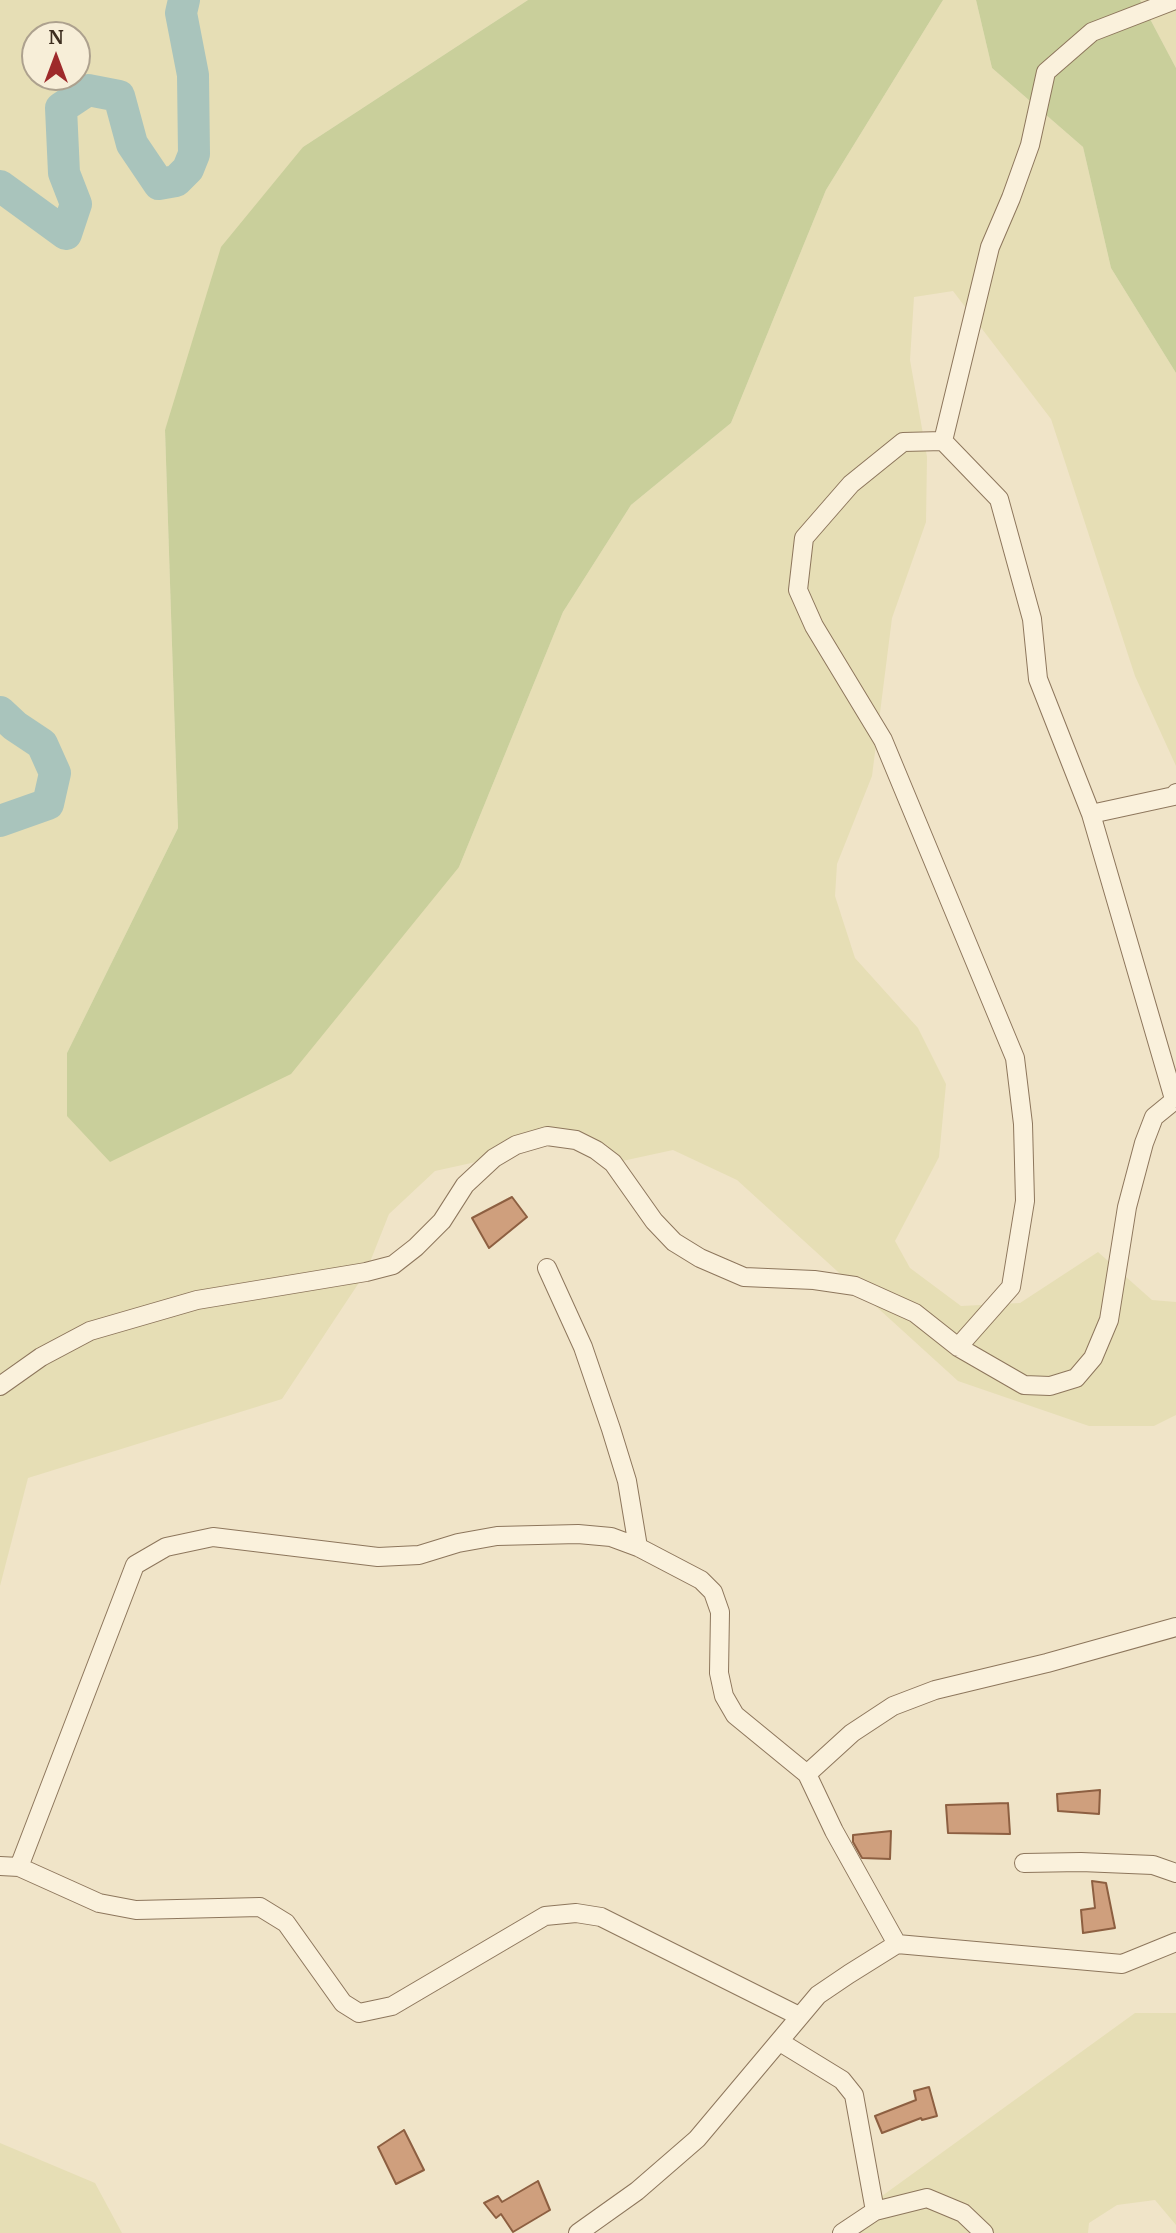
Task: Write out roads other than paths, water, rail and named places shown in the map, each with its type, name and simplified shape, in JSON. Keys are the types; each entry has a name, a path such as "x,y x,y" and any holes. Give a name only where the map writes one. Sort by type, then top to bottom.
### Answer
{"street":[{"path":"943,441 990,247 1030,145 1046,72 1092,32 1175,0"},
{"path":"0,1386 41,1357 90,1331 197,1300 366,1272 393,1265 442,1221 465,1185 494,1158 516,1145 547,1136 576,1140 596,1150 612,1163 654,1220 674,1242 699,1258 744,1277 814,1280 855,1286 915,1313 958,1347 1024,1385 1050,1386 1076,1378 1093,1358 1109,1320 1127,1208 1143,1143 1154,1117 1175,1099 1091,814 1038,680 1032,619 999,499 943,441 903,442 851,484 804,538 798,590 814,626 883,740 1015,1058 1023,1124 1025,1201 1011,1287 958,1347"},
{"path":"1091,814 1176,793"},
{"path":"547,1268 583,1347 611,1429 626,1481 638,1547"},
{"path":"19,1867 135,1564 166,1547 213,1537 378,1557 419,1555 458,1543 496,1536 578,1534 611,1537 638,1547 701,1580 713,1592 720,1612 719,1673 724,1696 735,1715 807,1774 834,1831 897,1944"},
{"path":"807,1774 852,1733 893,1706 935,1690 1176,1627"},
{"path":"1024,1863 1153,1865 1176,1873"},
{"path":"0,1866 19,1867 99,1903 135,1910 260,1907 286,1923 343,2003 359,2013 392,2006 545,1916 576,1913 601,1917 799,2016"},
{"path":"578,2233 637,2191 697,2139 818,1996 897,1944 1122,1964 1176,1942"},
{"path":"780,2042 842,2080 854,2095 875,2211"},
{"path":"842,2233 875,2211 927,2198 963,2213 984,2233"}],"waterway":[{"path":"0,186 66,234 76,204 64,173 61,108 88,90 119,96 132,144 159,184 176,181 188,169 194,154 193,75 181,13 184,0"},
{"path":"0,712 42,744 55,773 48,804 0,821"}]}
